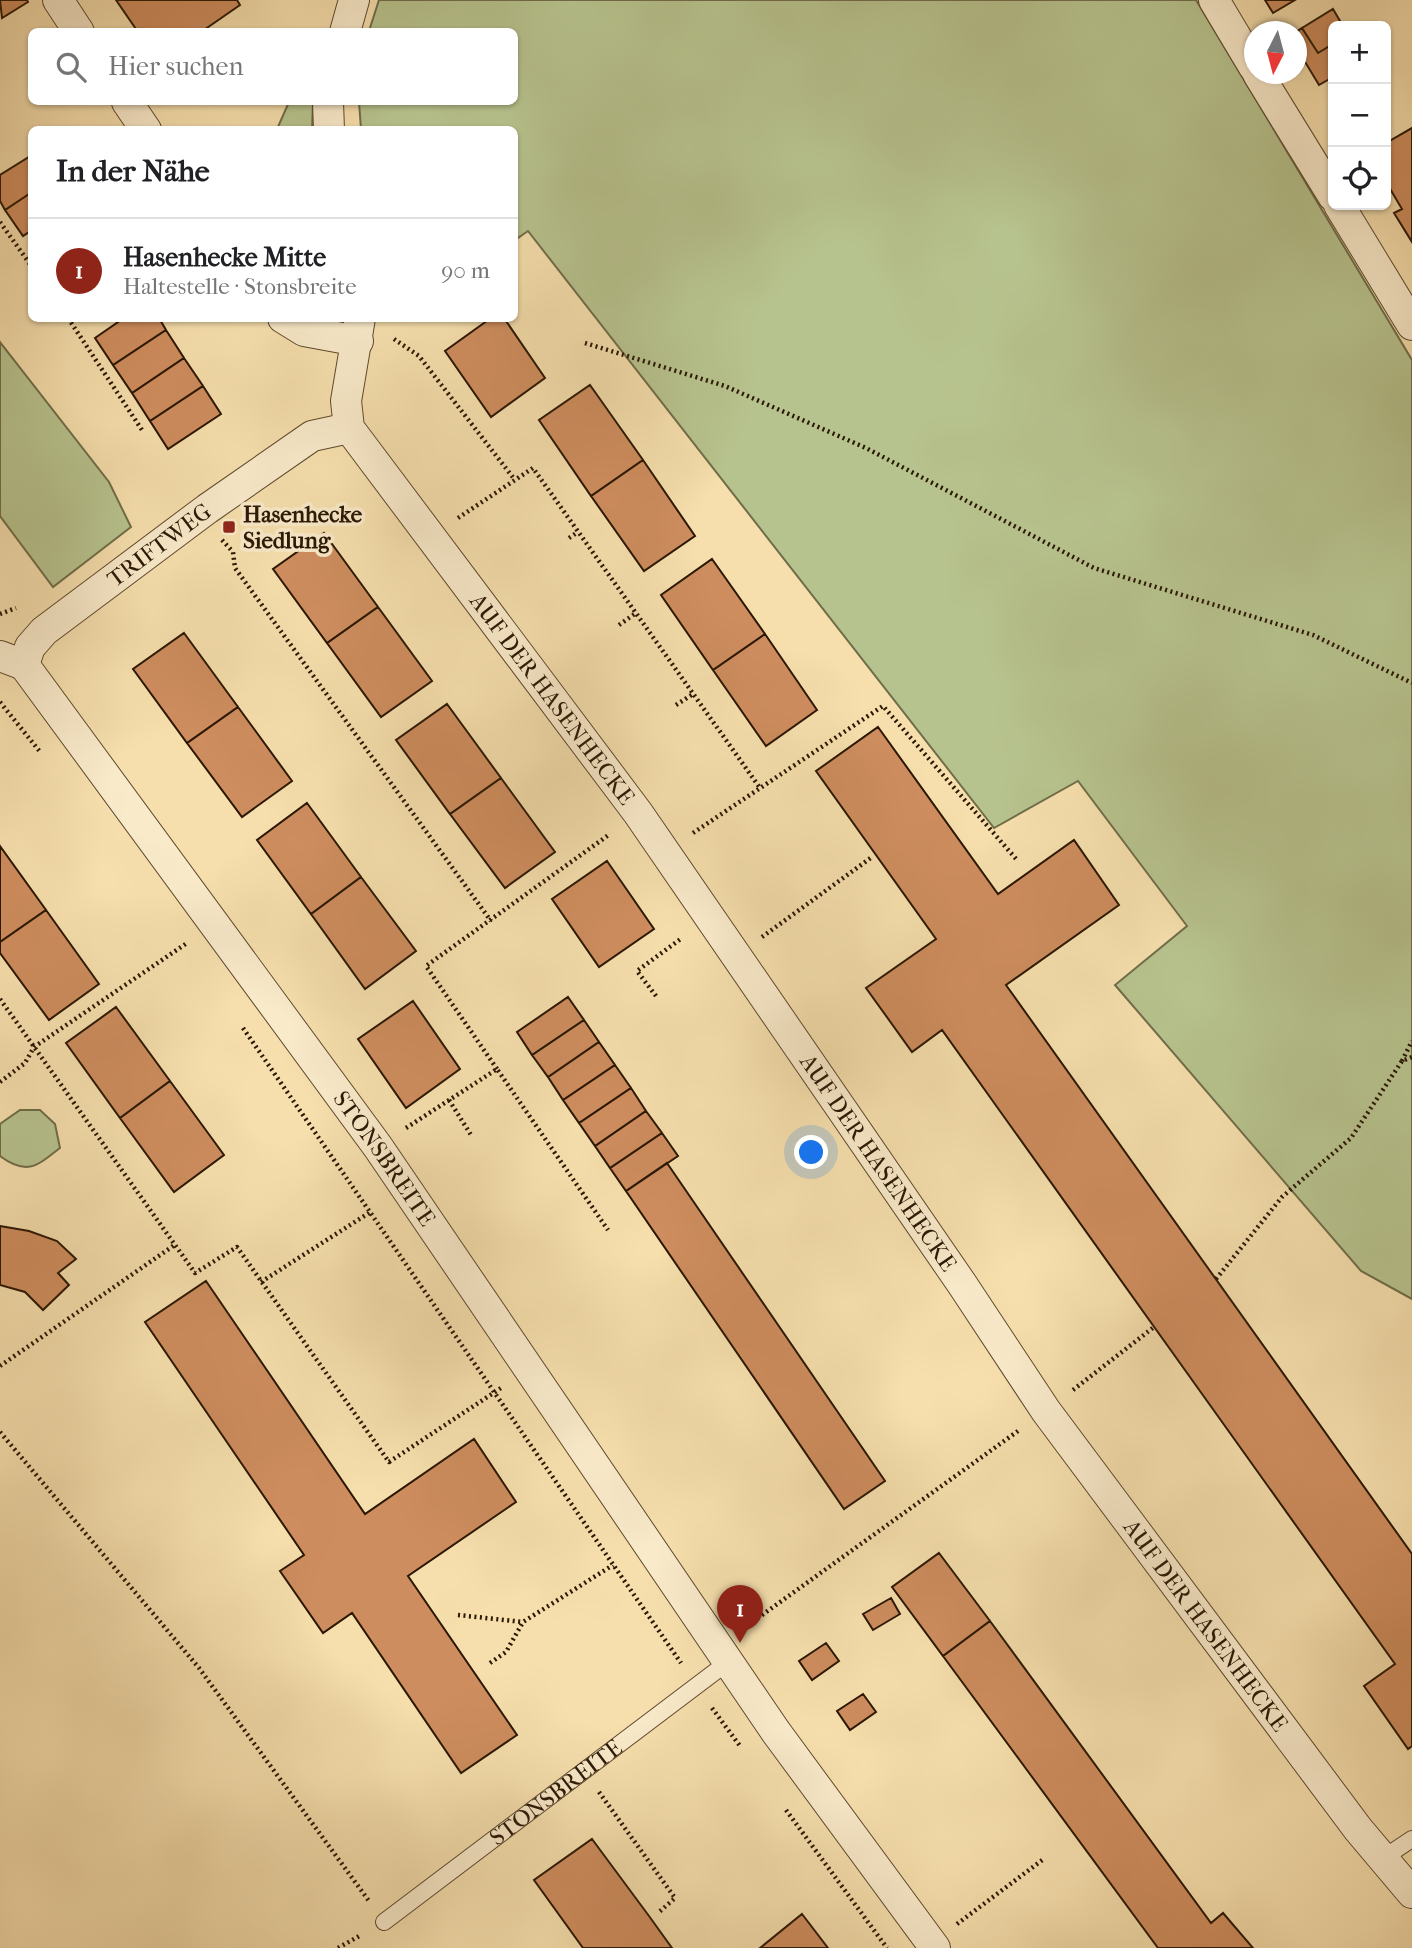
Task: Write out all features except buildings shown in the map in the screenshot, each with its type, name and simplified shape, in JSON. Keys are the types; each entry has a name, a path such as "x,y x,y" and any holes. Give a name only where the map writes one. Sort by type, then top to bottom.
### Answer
{"street":[{"path":"58,0 76,28"},
{"path":"346,28 354,0"},
{"path":"1214,0 1244,49"},
{"path":"1264,84 1328,188"},
{"path":"129,105 143,126"},
{"path":"328,105 329,126"},
{"path":"1342,210 1412,325"},
{"path":"291,322 312,334 359,330 346,401 349,428"},
{"name":"TRIFTWEG","path":"12,661 44,631 200,514 312,436 349,428"},
{"name":"AUF DER HASENHECKE","path":"349,428 666,852 1045,1411 1382,1859 1412,1893"},
{"name":"STONSBREITE","path":"12,661 377,1147 723,1654 848,1833 934,1947"}],"lane":[{"name":"STONSBREITE","path":"384,1922 697,1686 723,1654"},
{"path":"1382,1859 1412,1839"}],"path":[{"path":"0,222 28,261"},
{"path":"71,322 142,430"},
{"path":"394,339 419,356 515,480"},
{"path":"585,343 724,386 866,448 1094,568 1313,635 1412,683"},
{"path":"432,537 533,468 760,788"},
{"path":"200,514 233,552 235,568 491,921"},
{"path":"569,538 578,532"},
{"path":"619,625 636,613"},
{"path":"676,705 693,694"},
{"path":"0,702 48,760"},
{"path":"666,852 883,706 1017,860"},
{"path":"608,1230 426,966 638,813"},
{"path":"737,955 872,857"},
{"path":"656,996 637,971 711,916"},
{"path":"178,934 193,955"},
{"path":"0,1082 25,1063 34,1047 154,965"},
{"path":"0,999 195,1273 237,1247 389,1462 528,1370"},
{"path":"237,1019 493,1393 742,1748"},
{"path":"1216,1279 1282,1197 1351,1138 1402,1061 1412,1041"},
{"path":"1402,1061 1412,1057"},
{"path":"377,1147 497,1069"},
{"path":"449,1100 471,1135"},
{"path":"261,1282 406,1189"},
{"path":"0,1366 176,1244"},
{"path":"723,1654 1154,1327"},
{"path":"0,1432 199,1668 384,1922"},
{"path":"490,1663 506,1652 523,1622 613,1565"},
{"path":"458,1615 523,1622"},
{"path":"584,1771 675,1898 658,1913"},
{"path":"782,1804 887,1948"},
{"path":"934,1947 951,1929 1045,1858"}],"green space":[{"path":"379,0 1196,0 1412,360 1412,1299 1361,1271 1115,985 1187,926 1078,781 994,828 528,231 518,238 518,126 361,126 359,105 518,105 518,28 370,28"},
{"path":"288,105 313,105 312,126 278,126"},
{"path":"0,342 109,482 131,527 53,587 0,516"},
{"path":"20,1110 40,1110 55,1124 60,1148 32,1166 18,1166 0,1156 0,1124"}],"place":[{"name":"Hasenhecke Siedlung","path":"229,527"},
{"name":"Hasenhecke Mitte","path":"740,1643"}]}
